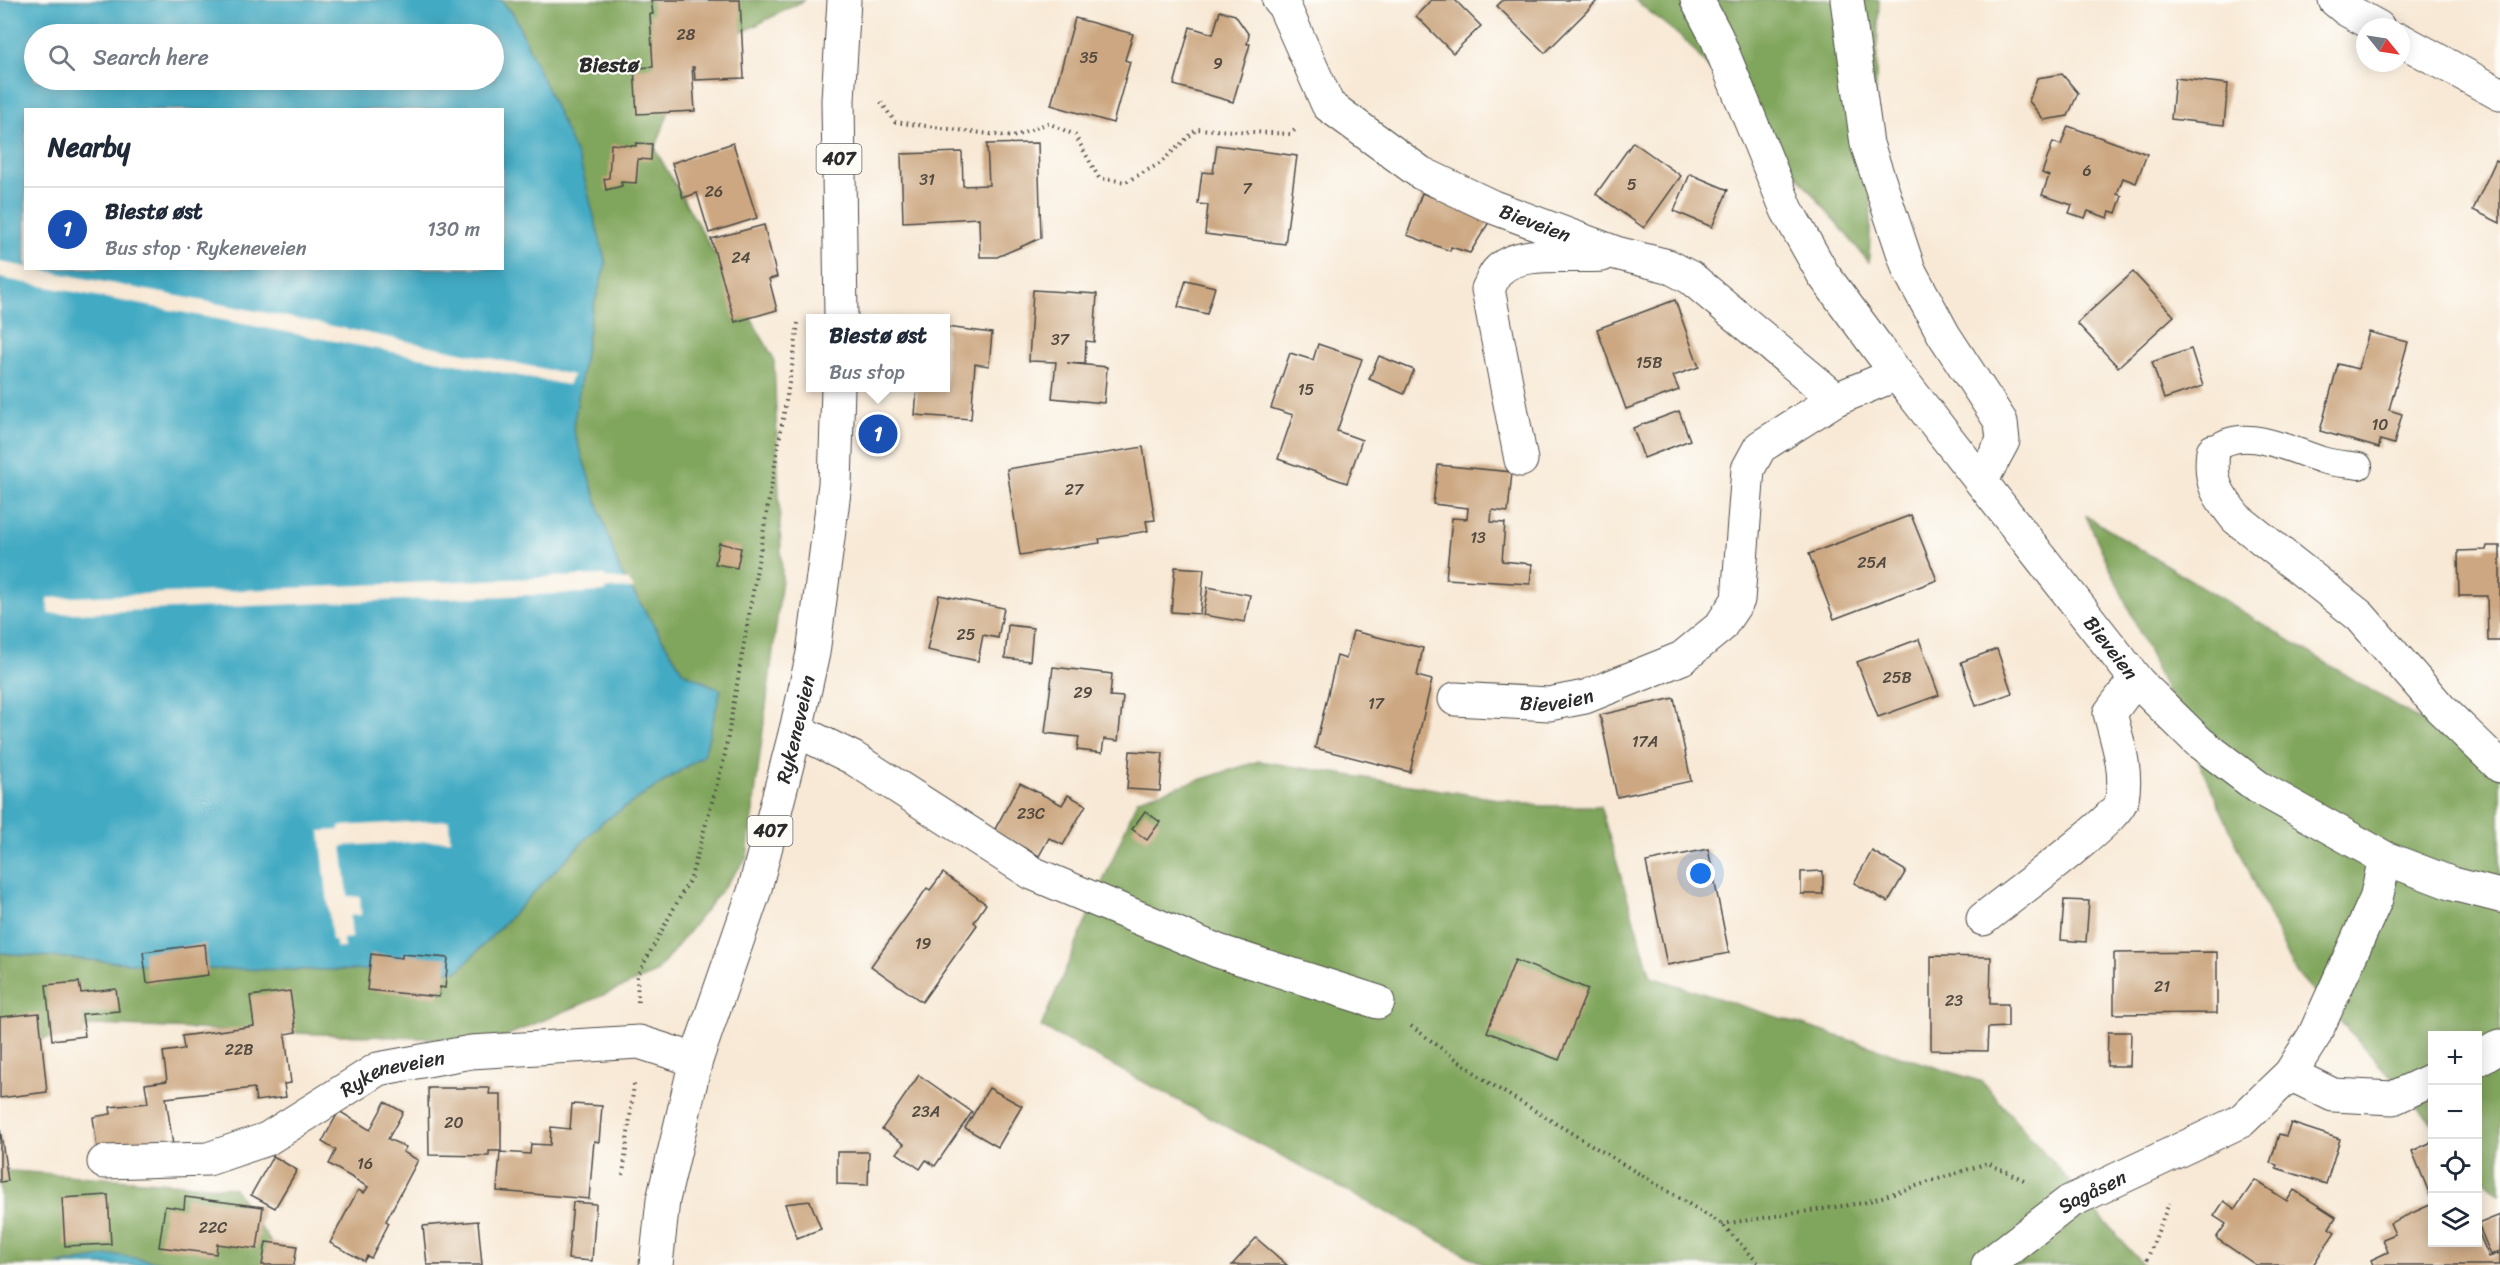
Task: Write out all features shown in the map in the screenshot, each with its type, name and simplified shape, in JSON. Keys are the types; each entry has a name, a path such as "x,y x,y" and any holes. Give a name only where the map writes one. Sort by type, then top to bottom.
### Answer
{"street":[{"name":"407","path":"841,314 838,100 844,0"},
{"name":"Bieveien","path":"1279,0 1284,6 1328,105 1421,174 1494,207 1616,253 1668,266 1691,278 1836,399"},
{"name":"Bieveien","path":"1697,0 1716,36 1787,210 1823,274 1897,374 2138,682 2199,742 2258,787 2385,858 2453,884 2500,896"},
{"path":"1847,0 1867,144 1909,270 1944,335 2001,422 2003,441 1982,480"},
{"path":"2335,0 2362,18"},
{"path":"2410,45 2500,94"},
{"path":"1521,460 1488,289 1497,271 1513,261 1536,256 1586,256 1616,253"},
{"name":"Bieveien","path":"1455,699 1549,704 1585,697 1682,658 1720,627 1738,600 1748,469 1760,447 1836,399 1897,374"},
{"name":"Rykeneveien","path":"656,1265 663,1200 696,1060 754,892 796,730 813,653 835,484 838,392"},
{"path":"2213,451 2210,472 2221,499 2236,518 2360,616 2440,708 2500,766"},
{"path":"1983,919 2102,824 2121,802 2124,770 2110,713 2128,689 2138,682"},
{"path":"796,730 853,758 1032,873 1218,951 1378,1002"},
{"path":"2195,1143 2241,1121 2289,1074 2314,1035 2376,899 2385,858"},
{"name":"Rykeneveien","path":"104,1162 208,1159 267,1139 378,1069 471,1052 639,1042 696,1060"},
{"path":"2482,1057 2500,1046"},
{"path":"2289,1074 2333,1095 2393,1098 2428,1082"},
{"name":"Sagåsen","path":"1988,1265 2070,1202 2195,1143"}],"lane":[{"path":"2213,451 2222,442 2243,438 2265,442 2325,461 2359,465"}],"path":[{"path":"877,96 895,122 1013,137 1048,123 1075,135 1098,178 1126,182 1159,164 1197,129 1290,134 1328,105"},
{"path":"622,1181 639,1042 637,976 691,877 724,759 794,356 799,313"},
{"path":"1378,1002 1489,1083 1722,1224 1761,1265"},
{"path":"2145,1265 2183,1166 2195,1143"},
{"path":"1722,1224 1863,1203 1988,1163 2070,1202"}],"green space":[{"path":"501,0 805,0 688,60 655,149 774,359 782,579 747,858 656,973 494,1041 95,1025 0,1051 0,953 208,969 458,971 601,823 704,755 720,690 683,672 620,571 573,429 591,314 606,264 580,165 514,15"},
{"path":"1635,0 1879,0 1869,262 1687,42"},
{"path":"2086,516 2500,769 2500,1195 2482,1176 2482,1031 2428,1031 2428,1119 2295,971"},
{"path":"1259,761 1541,806 1600,806 1651,977 1982,1082 2143,1265 1485,1265 1041,1027 1138,799"},
{"path":"0,1170 234,1188 286,1265 180,1265 115,1255 56,1265 0,1265"}],"water":[{"path":"0,0 501,0 514,15 581,165 606,264 591,314 573,429 620,571 683,672 721,690 704,755 601,823 458,971 208,969 0,953"},
{"path":"115,1255 180,1265 56,1265"}],"pier":[{"path":"0,262 24,267 24,270 42,270 573,375 568,385 0,278"},
{"path":"605,575 605,578 628,580 634,589 606,588 604,592 49,614 47,598"},
{"path":"449,820 450,840 342,846 348,896 360,897 361,915 350,916 352,938 343,939 344,948 337,948 335,940 332,940 320,831 339,830 339,826"}],"building":[{"path":"651,0 740,0 744,78 695,80 694,67 692,67 695,111 637,114 634,68 653,67"},
{"path":"1431,0 1455,0 1481,26 1453,53 1416,16"},
{"path":"1503,0 1598,0 1545,53 1497,6"},
{"path":"1220,11 1235,15 1249,35 1247,44 1250,44 1233,102 1174,85 1190,27 1213,34"},
{"path":"1075,18 1133,34 1125,60 1130,62 1113,123 1051,105"},
{"path":"2062,74 2078,93 2068,116 2044,120 2029,101 2037,78"},
{"path":"2175,78 2228,84 2224,125 2171,119"},
{"path":"2068,126 2147,154 2136,183 2123,178 2117,194 2122,196 2116,213 2110,211 2108,218 2088,211 2085,218 2069,213 2072,205 2042,195 2049,176 2042,173 2053,142 2061,145"},
{"path":"1633,142 1681,176 1644,228 1596,194"},
{"path":"636,143 652,144 651,160 638,159 636,183 621,182 622,186 606,190 604,179 609,178 611,144 636,146"},
{"path":"733,143 757,218 709,233 697,193 683,198 672,163"},
{"path":"1038,143 1041,238 997,257 980,257 979,218 903,222 901,154 962,152 963,186 989,185 987,144"},
{"path":"1217,145 1297,156 1285,244 1205,234 1208,205 1198,204 1202,172 1213,173"},
{"path":"2496,160 2500,162 2500,223 2473,210"},
{"path":"1690,174 1728,190 1712,227 1674,211"},
{"path":"1422,193 1491,219 1470,253 1451,247 1450,251 1407,235"},
{"path":"764,225 777,277 769,279 777,310 735,322 711,239"},
{"path":"2133,272 2174,316 2118,367 2077,323"},
{"path":"1186,280 1215,287 1207,314 1178,307"},
{"path":"1033,290 1097,294 1094,342 1086,341 1085,364 1067,363 1107,367 1104,403 1052,398 1056,362 1029,361"},
{"path":"1675,300 1699,367 1673,376 1679,390 1626,409 1597,329"},
{"path":"950,328 992,333 989,366 975,364 971,419 915,415 917,392 950,392"},
{"path":"2369,332 2408,342 2389,410 2402,414 2394,444 2380,440 2379,448 2320,431 2338,364 2358,369"},
{"path":"1318,344 1362,359 1337,431 1362,440 1347,483 1278,459 1293,415 1271,408 1290,353 1313,360"},
{"path":"2191,349 2203,386 2164,399 2152,362"},
{"path":"1379,356 1414,370 1404,394 1369,379"},
{"path":"1679,411 1690,440 1644,458 1633,428"},
{"path":"1143,447 1155,520 1146,521 1148,531 1099,539 1100,543 1020,555 1007,469"},
{"path":"1438,465 1512,472 1508,512 1492,510 1491,522 1505,523 1502,561 1532,564 1530,584 1446,579 1452,518 1467,519 1468,508 1433,504"},
{"path":"1911,515 1937,580 1834,619 1809,554"},
{"path":"719,543 741,548 737,568 715,564"},
{"path":"2487,546 2500,546 2500,641 2488,641 2487,596 2459,596 2458,551 2486,550"},
{"path":"1175,567 1204,569 1200,614 1171,612"},
{"path":"1208,587 1250,595 1245,622 1203,615"},
{"path":"939,595 1004,608 998,638 983,635 978,661 927,650"},
{"path":"1008,625 1033,628 1030,661 1005,658"},
{"path":"1353,631 1423,648 1417,676 1432,680 1410,772 1315,748 1337,656 1346,659"},
{"path":"1919,639 1939,695 1878,717 1857,662"},
{"path":"1997,649 2012,693 1976,706 1961,662"},
{"path":"1053,667 1112,674 1110,696 1123,697 1118,741 1104,739 1102,753 1077,750 1079,737 1045,733"},
{"path":"1674,698 1691,781 1617,797 1600,715"},
{"path":"1130,751 1163,753 1160,791 1127,789"},
{"path":"1020,783 1062,805 1068,795 1086,805 1063,845 1049,838 1039,856 994,831"},
{"path":"1145,811 1160,822 1147,840 1132,829"},
{"path":"1708,849 1729,953 1667,965 1646,862"},
{"path":"1872,851 1906,871 1888,902 1854,883"},
{"path":"1823,871 1823,894 1801,894 1801,872"},
{"path":"943,873 986,904 974,922 977,925 922,1002 871,966 927,888 930,890"},
{"path":"2064,900 2089,901 2086,942 2061,940"},
{"path":"205,944 208,975 147,983 143,952"},
{"path":"2217,952 2217,1013 2114,1014 2114,953"},
{"path":"371,954 402,958 402,954 448,958 445,988 440,987 439,997 367,990"},
{"path":"1931,956 1991,957 1990,1004 2008,1004 2008,1027 1988,1028 1987,1051 1931,1050"},
{"path":"1515,960 1588,989 1559,1060 1487,1032"},
{"path":"79,982 81,993 116,989 119,1011 82,1014 85,1036 52,1040 46,985"},
{"path":"290,991 296,1032 285,1034 291,1083 284,1084 286,1097 256,1101 254,1088 166,1098 174,1152 98,1156 93,1117 111,1114 110,1107 148,1103 145,1084 167,1081 163,1052 184,1049 182,1036 254,1026 250,996"},
{"path":"39,1013 47,1092 0,1098 0,1017"},
{"path":"2108,1032 2131,1032 2130,1066 2107,1066"},
{"path":"919,1075 972,1112 935,1166 926,1160 920,1169 897,1153 904,1144 882,1129"},
{"path":"428,1088 490,1088 489,1094 501,1094 501,1151 489,1151 489,1156 429,1155"},
{"path":"989,1088 1022,1106 998,1147 965,1128"},
{"path":"385,1102 403,1112 388,1139 406,1147 403,1152 418,1160 386,1221 389,1223 371,1258 367,1256 364,1261 330,1243 358,1190 364,1193 368,1187 329,1164 336,1150 322,1142 339,1111 370,1130"},
{"path":"572,1104 602,1106 599,1142 594,1141 589,1199 497,1191 500,1152 530,1154 531,1144 550,1145 551,1127 570,1129"},
{"path":"2291,1123 2340,1139 2326,1184 2276,1168 2277,1165 2270,1163 2279,1134 2286,1136"},
{"path":"0,1128 8,1181 0,1182"},
{"path":"2428,1144 2428,1190 2412,1151"},
{"path":"837,1152 869,1152 868,1185 837,1184"},
{"path":"273,1156 297,1170 275,1208 251,1195"},
{"path":"2255,1180 2287,1201 2294,1190 2336,1217 2329,1228 2335,1232 2313,1265 2256,1265 2216,1238 2226,1224 2214,1216 2224,1201 2235,1209"},
{"path":"108,1195 111,1244 65,1246 62,1198"},
{"path":"185,1197 263,1207 257,1249 217,1244 216,1254 159,1247 165,1206 184,1209"},
{"path":"810,1201 821,1229 797,1238 785,1204"},
{"path":"573,1202 596,1204 592,1261 568,1259"},
{"path":"2428,1206 2428,1247 2482,1247 2482,1240 2489,1257 2500,1253 2500,1265 2373,1265 2371,1260 2388,1252 2383,1239 2395,1234 2390,1223"},
{"path":"2500,1215 2500,1251 2491,1255 2482,1234 2482,1222"},
{"path":"478,1221 482,1265 427,1265 423,1226"},
{"path":"1256,1238 1287,1265 1232,1265"},
{"path":"266,1242 297,1246 294,1265 262,1265"}],"place":[{"name":"Biestø øst","path":"878,434"}],"district":[{"name":"Biestø","path":"609,65"}]}
